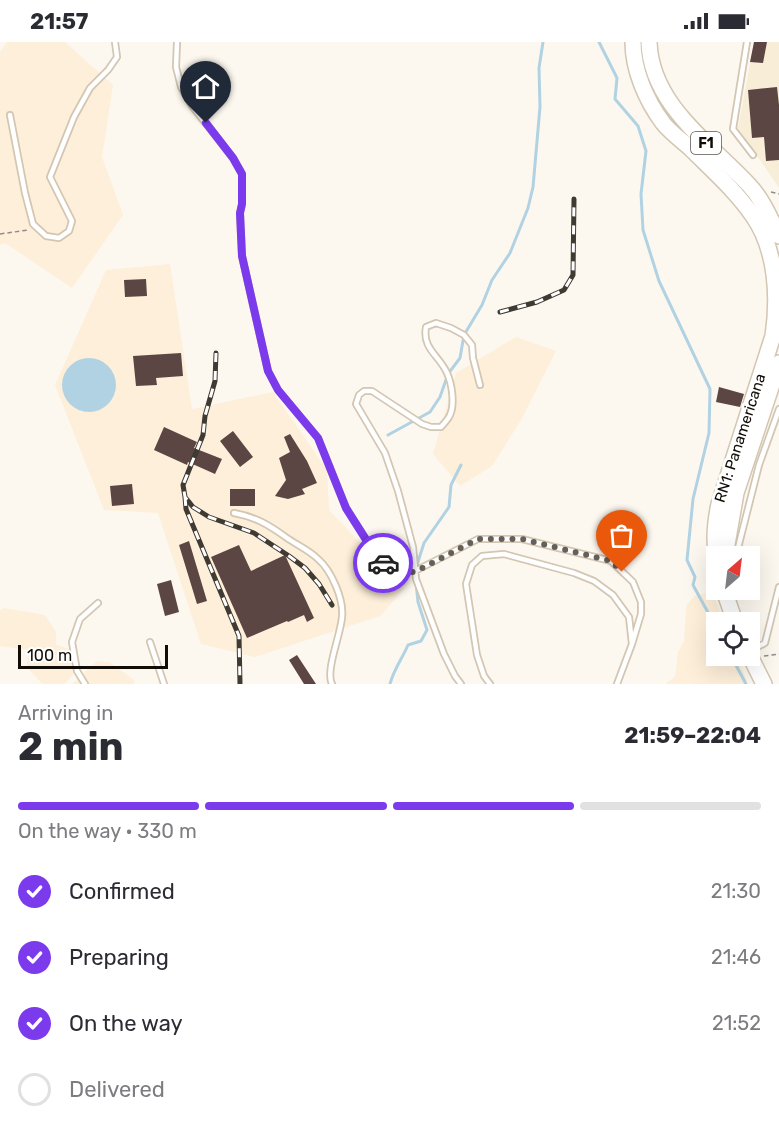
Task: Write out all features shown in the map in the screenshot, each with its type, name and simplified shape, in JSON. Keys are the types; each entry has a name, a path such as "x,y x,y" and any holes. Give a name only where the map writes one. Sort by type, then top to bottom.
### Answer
{"highway":[{"name":"RN1: Panamericana","path":"633,42 633,57 646,94 664,124 729,186 754,217 769,248 776,314 773,336 718,504 715,546"},
{"name":"F1","path":"649,42 650,57 661,90 671,105 750,186 764,204 779,236"},
{"name":"RN1: Panamericana","path":"727,546 736,492 779,363"},
{"path":"756,666 764,684"}],"lane":[{"path":"10,115 33,224 46,236 59,238 69,231 72,221 50,177 74,117 90,88 117,57 115,42"},
{"path":"177,42 176,67 181,87 192,106 233,158 242,174 240,213 242,256 268,371 278,390 318,438 346,508 379,560 393,571 415,572 478,539 522,539 611,561 633,582 641,602 641,614 617,684"},
{"path":"747,42 733,129 753,155"},
{"path":"461,684 444,654 416,579 413,547 385,453 356,404 359,395 364,391 372,391 422,424 441,427 451,413 452,394 448,374 427,344 426,327 436,323 464,335 472,345 472,358 480,385"},
{"path":"739,546 759,465 779,409"},
{"path":"234,513 250,516 270,525 320,560 330,574 341,601 343,615 331,665 332,684"},
{"path":"490,684 484,676 477,655 466,584 472,565 482,556 504,554 574,573 594,581 613,595 629,617 632,644"},
{"path":"760,646 765,643 779,587"},
{"path":"85,684 77,671 72,642 80,619 98,603"},
{"path":"150,642 164,684"}],"path":[{"path":"0,234 38,229"}],"shaded area":[{"path":"7,42 65,42 113,85 102,157 123,215 72,288 5,243 0,245 0,52"},
{"path":"754,42 779,42 779,188 738,128"},
{"path":"170,264 192,409 273,392 327,470 329,510 404,589 380,616 255,657 201,644 158,513 104,510 55,385 106,270"},
{"path":"516,337 556,351 521,420 492,466 460,486 433,454 456,373"},
{"path":"706,593 706,600 715,600 720,612 706,612 706,666 741,666 746,684 666,684 675,677 678,652 684,641 686,606 694,596"},
{"path":"4,608 45,615 56,632 56,645 69,649 73,674 65,684 42,684 27,667 28,650 0,646 0,610"},
{"path":"97,661 109,662 134,680 134,684 72,684"}],"water":[{"path":"89,358 99,360 108,366 114,375 116,385 114,395 108,404 99,410 89,412 79,410 70,404 64,395 62,385 64,375 70,366 79,360"}],"building":[{"path":"754,42 767,42 763,63 750,62"},
{"path":"777,87 779,160 766,161 764,137 752,138 748,90"},
{"path":"146,279 147,296 125,297 124,280"},
{"path":"181,353 183,376 156,378 157,385 136,386 133,356"},
{"path":"719,387 744,394 740,407 716,402"},
{"path":"164,427 197,442 194,448 222,459 215,474 188,462 187,465 154,450"},
{"path":"233,431 253,457 240,467 220,441"},
{"path":"290,434 307,461 317,483 302,489 305,494 288,499 275,496 286,480 279,458 290,452 284,437"},
{"path":"132,484 134,504 112,506 110,486"},
{"path":"230,489 255,489 255,506 230,506"},
{"path":"189,541 207,601 197,604 179,545"},
{"path":"239,545 251,571 285,555 314,618 307,622 304,615 247,638 211,557"},
{"path":"171,580 179,612 165,616 157,584"},
{"path":"297,655 316,684 304,684 289,660"}],"waterway":[{"path":"388,435 430,412 440,397 448,374 460,358 464,335 482,305 492,280 510,253 528,208 533,187 540,107 539,68 543,42"},
{"path":"599,42 617,78 615,99 638,126 646,151 641,194 643,230 659,281 710,389 709,433 693,499 687,560 695,577 693,585 708,612"},
{"path":"416,568 424,543 449,507 451,485 461,465"},
{"path":"390,684 408,645 421,641 427,630 418,602 416,583"},
{"path":"736,666 746,684"}],"railway":[{"path":"500,312 537,302 564,290 573,275 574,199"},
{"path":"216,353 215,381 205,416 203,435 183,485 185,497 193,507 209,517 254,533 289,556 305,568 319,584 332,605"},
{"path":"185,497 186,509 239,636 240,684"}],"way so far":[{"path":"383,563 393,571 415,572 478,539 522,539 611,561 622,572"}],"route":[{"path":"206,123 233,158 242,174 240,213 242,256 268,371 278,390 318,438 346,508 383,563"}]}
